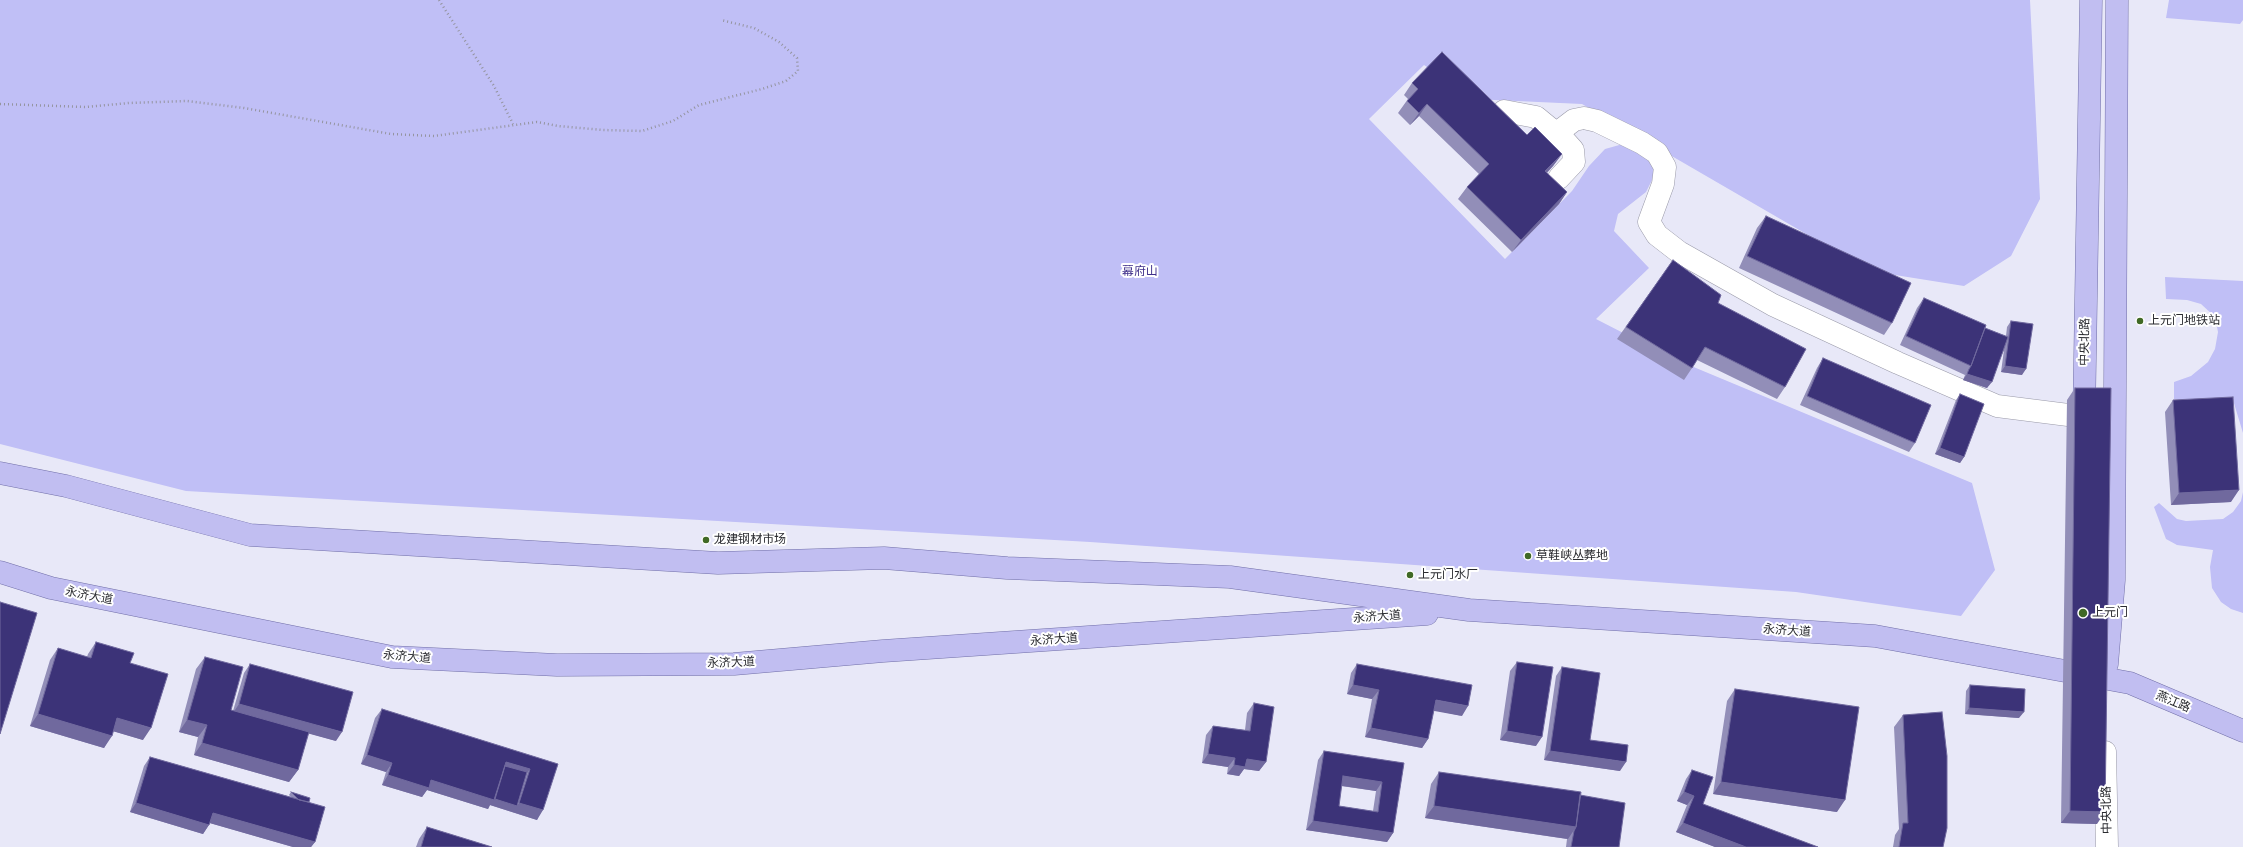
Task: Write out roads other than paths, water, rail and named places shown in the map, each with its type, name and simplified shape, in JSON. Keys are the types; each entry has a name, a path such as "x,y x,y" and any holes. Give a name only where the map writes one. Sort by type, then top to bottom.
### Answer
{"main road":[{"name":"中央北路","path":"2084,441 2091,0"},
{"path":"2105,670 2114,580 2117,0"},
{"name":"永济大道","path":"0,473 66,486 250,535 718,563 884,558 1007,568 1230,577 1469,610 1875,636 2105,670"},
{"name":"永济大道","path":"0,572 51,588 392,657 557,665 734,664 883,651 1469,610"},
{"path":"2086,655 2105,670 2156,678 2243,715"},
{"name":"燕江路","path":"2105,670 2130,683 2243,731"}],"street":[{"path":"1504,111 1536,117 1557,133 1573,150 1574,162 1560,178"},
{"path":"1557,133 1574,120 1590,120 1642,143 1657,153 1665,167 1663,184 1649,222 1657,235 1679,252 1773,305 1898,363 1997,406 2084,417"},
{"path":"2103,699 2105,670"},
{"name":"中央北路","path":"2104,729 2108,847"}],"place":[{"name":"上元门地铁站","path":"2140,321"},
{"name":"龙建钢材市场","path":"706,540"},
{"name":"草鞋峡丛葬地","path":"1528,556"},
{"name":"上元门水厂","path":"1410,575"},
{"name":"上元门","path":"2083,613"}],"park label":[{"name":"幕府山","path":"1140,272"}]}
